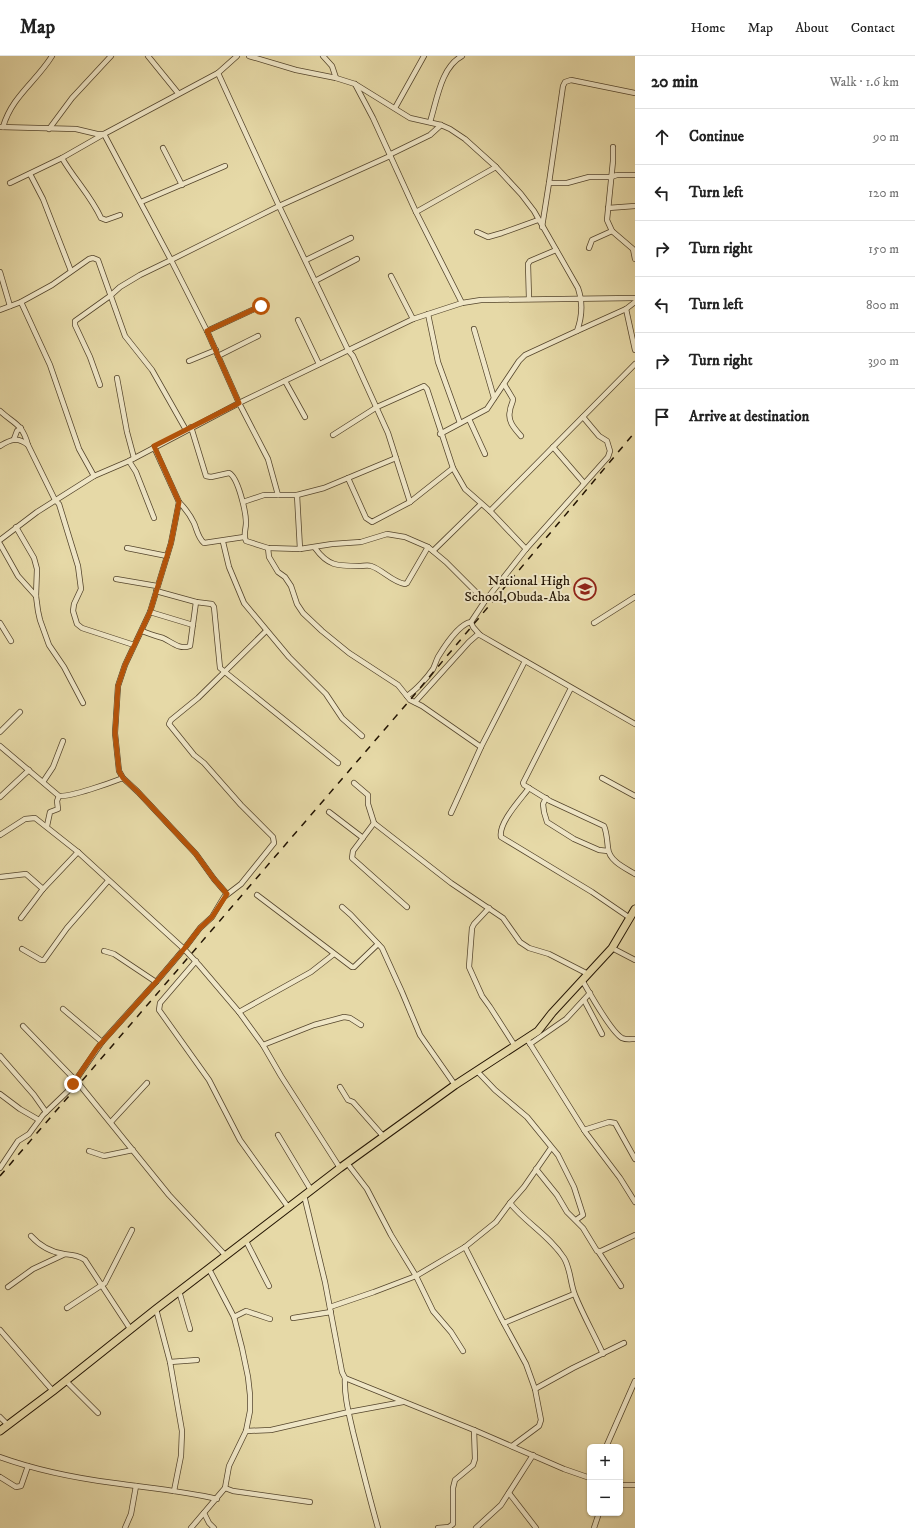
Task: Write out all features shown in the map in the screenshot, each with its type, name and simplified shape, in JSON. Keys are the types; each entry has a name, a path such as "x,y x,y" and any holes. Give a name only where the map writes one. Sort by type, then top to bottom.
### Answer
{"highway":[{"path":"0,1430 66,1381 288,1207 383,1136 515,1046 528,1042 612,948 635,908"}],"street":[{"path":"52,56 45,67 11,108 2,127 76,130 104,134"},
{"path":"49,129 72,98 112,56"},
{"path":"148,56 178,93"},
{"path":"10,183 62,158 178,93 218,73 237,56"},
{"path":"249,56 296,70 336,78 355,84 410,118 450,128 465,139 496,167 521,194 556,250 582,299 580,322 577,331"},
{"path":"323,56 332,66 336,78"},
{"path":"395,108 424,56"},
{"path":"430,122 440,87 449,68 456,59 462,56"},
{"path":"218,73 279,206 377,407 388,433 410,502"},
{"path":"542,227 563,86 565,82 571,80 635,94"},
{"path":"355,84 416,212 462,303"},
{"path":"100,385 75,321 120,287 140,275 279,206 390,155 430,135 441,125"},
{"path":"104,134 141,202 207,331 239,403 268,459 278,495"},
{"path":"613,147 608,220 612,231 633,249 635,259"},
{"path":"162,148 182,185"},
{"path":"62,158 75,180 94,203 101,218 106,220 120,215"},
{"path":"141,202 225,166"},
{"path":"416,212 496,167"},
{"path":"30,174 43,199 70,271"},
{"path":"549,183 567,183 589,177 635,175"},
{"path":"608,208 635,206"},
{"path":"477,232 486,237 538,220"},
{"path":"589,248 592,240 612,231"},
{"path":"306,260 351,238"},
{"path":"529,299 528,264 530,261 556,250"},
{"path":"0,310 22,302 52,285 89,259 92,258 98,260 125,336 129,343 152,370 188,428 206,476 210,477 229,473 232,474 243,502 246,523 244,537 248,542 268,548 300,549 315,548 332,544 361,542 379,536 394,534 428,547 446,562 485,601"},
{"path":"316,281 357,259"},
{"path":"0,272 2,284 10,306"},
{"path":"391,276 413,319"},
{"path":"0,540 16,527 94,476 132,459 188,428 285,380 413,319 462,303 481,300 635,298"},
{"path":"22,302 50,365 79,449 94,476"},
{"path":"440,434 487,408 518,361 525,355 626,309 635,302"},
{"path":"207,331 261,306"},
{"path":"626,309 635,350"},
{"path":"428,314 438,362 460,423"},
{"path":"298,320 319,364"},
{"path":"474,329 494,398"},
{"path":"218,356 258,336"},
{"path":"189,361 216,350"},
{"path":"490,511 635,364"},
{"path":"117,378 132,459 154,518"},
{"path":"285,380 305,417"},
{"path":"504,384 513,399 509,417 513,426 522,436"},
{"path":"333,435 377,407 424,386 453,468 465,489 490,511 526,549"},
{"path":"0,411 21,428 61,509 78,566 81,589 74,604 74,611 78,624 82,628 134,645"},
{"path":"407,696 414,691 433,669 437,658 463,625 472,622 485,601 526,549 604,461 610,451 607,441 599,436 583,417"},
{"path":"469,419 485,454"},
{"path":"14,439 17,431 21,428"},
{"path":"0,446 14,439 22,440 28,444"},
{"path":"154,446 179,502 186,509 201,541 206,543 223,542 244,537"},
{"path":"553,447 584,483"},
{"path":"243,502 264,495 297,495 324,488 396,458"},
{"path":"348,478 366,518 370,521 410,502 453,468"},
{"path":"297,495 300,549"},
{"path":"179,502 171,543 150,612 125,665 118,686 115,733 119,771 123,778 196,854 227,894"},
{"path":"433,551 481,504"},
{"path":"16,527 36,563 36,596 40,620 49,645 64,667 83,702"},
{"path":"223,542 229,567 244,603 289,657 326,694 342,718 362,736"},
{"path":"0,544 18,576 36,596"},
{"path":"315,548 324,560 335,565 371,566 399,583 405,584 428,547"},
{"path":"127,548 167,556"},
{"path":"268,548 269,557 278,572 285,577 291,586 297,604 303,613 349,653 398,685 407,696 415,702 481,747"},
{"path":"116,579 156,589 196,602 210,603 213,605 219,666 224,672 338,763"},
{"path":"594,623 635,597"},
{"path":"142,631 167,640 174,645 187,647 191,643 196,602"},
{"path":"150,612 193,625"},
{"path":"472,622 473,627 480,634 635,724"},
{"path":"0,623 11,641"},
{"path":"0,1168 18,1141 29,1134 46,1112 68,1091 102,1042 156,982 200,928 212,917 227,894 241,884 274,843 274,838 241,805 204,763 194,755 169,724 171,720 198,698 266,631"},
{"path":"415,702 469,642 477,634 480,634"},
{"path":"451,813 481,747 525,661"},
{"path":"571,688 524,780 524,785 546,798 604,826 607,837 608,851 614,860 635,874"},
{"path":"0,732 20,712"},
{"path":"43,782 53,767 63,741"},
{"path":"0,746 59,796 66,796 102,786 123,778"},
{"path":"0,797 29,770"},
{"path":"602,778 635,796"},
{"path":"354,783 368,796 368,804 374,824 451,883 503,918 520,942 529,948 549,954 588,974"},
{"path":"529,788 502,826 500,832 501,837 592,892 630,918"},
{"path":"47,826 50,812 58,809 57,801 59,796"},
{"path":"546,798 543,804 547,822 574,839 599,850 608,851"},
{"path":"329,812 363,838"},
{"path":"0,836 25,819 35,818 78,852 184,949 239,1012 263,1045 340,1168"},
{"path":"374,824 352,854 353,860 407,907"},
{"path":"21,918 43,889 78,852"},
{"path":"0,877 26,874 43,889"},
{"path":"22,949 41,960 44,960 67,928 108,880"},
{"path":"257,895 334,954 354,967 378,944"},
{"path":"342,907 384,952 420,1035 456,1085"},
{"path":"489,908 472,928 469,967 485,1002 490,1007 515,1046"},
{"path":"612,948 635,960"},
{"path":"104,951 114,954 156,982"},
{"path":"239,1012 311,972 334,954"},
{"path":"196,961 160,1003 159,1010 209,1080 240,1140 288,1207"},
{"path":"582,980 615,1032 623,1038 635,1039"},
{"path":"590,994 566,1019 528,1042 584,1130 620,1178 635,1202"},
{"path":"584,1000 602,1034"},
{"path":"63,1009 102,1042"},
{"path":"263,1045 314,1025 341,1017 350,1018 361,1025"},
{"path":"23,1026 76,1080 169,1195 226,1256"},
{"path":"0,1056 34,1095 46,1112"},
{"path":"477,1071 495,1090 527,1117 558,1155 570,1177 581,1206 583,1215 576,1220"},
{"path":"111,1122 146,1083"},
{"path":"340,1087 348,1100 353,1102 383,1136"},
{"path":"0,1094 20,1109 39,1120"},
{"path":"584,1130 609,1122 615,1123 635,1159"},
{"path":"278,1135 311,1190"},
{"path":"293,1318 331,1309 416,1276 465,1247 494,1225 524,1187 551,1148"},
{"path":"89,1150 104,1156 133,1150"},
{"path":"347,1163 367,1189 416,1276 433,1311 451,1332 463,1350"},
{"path":"536,1169 557,1195 567,1212 576,1220 589,1237 595,1250 598,1251 622,1286"},
{"path":"304,1195 331,1309 342,1372 345,1378 344,1385 349,1412 378,1528"},
{"path":"510,1203 521,1216 550,1240 564,1258 569,1269 574,1294 603,1354"},
{"path":"67,1308 102,1286 110,1274 132,1230"},
{"path":"598,1251 635,1235"},
{"path":"31,1236 39,1244 52,1251 78,1256 85,1260 130,1330"},
{"path":"246,1241 269,1286"},
{"path":"465,1247 526,1364 535,1390 541,1420 539,1426 512,1446"},
{"path":"8,1287 44,1263 65,1254"},
{"path":"191,1528 225,1488 229,1466 246,1431 250,1411 250,1395 242,1348 234,1317 209,1269"},
{"path":"179,1291 190,1329"},
{"path":"504,1322 574,1294"},
{"path":"156,1309 170,1362 182,1445 174,1491"},
{"path":"234,1317 246,1311 270,1319"},
{"path":"0,1330 53,1391"},
{"path":"535,1390 573,1368 624,1343"},
{"path":"170,1362 197,1360"},
{"path":"345,1378 474,1430 564,1469 587,1477"},
{"path":"66,1381 98,1413"},
{"path":"607,1444 635,1381"},
{"path":"246,1431 271,1430 349,1412 404,1402"},
{"path":"0,1417 8,1425"},
{"path":"438,1528 453,1524 453,1488 455,1480 473,1465 475,1459 474,1430"},
{"path":"476,1528 501,1505 533,1455"},
{"path":"0,1458 28,1466 85,1478 174,1491 216,1499"},
{"path":"0,1477 16,1487 19,1487 21,1486 28,1466"},
{"path":"623,1485 635,1485"},
{"path":"126,1528 131,1514 136,1486"},
{"path":"225,1488 233,1491 310,1502"},
{"path":"509,1493 536,1528"},
{"path":"204,1512 214,1528"},
{"path":"594,1528 599,1516"}],"railway":[{"path":"0,1176 410,700 635,432"}],"place":[{"name":"National High School,Obuda-Aba","path":"585,589"}],"route":[{"path":"73,1084 97,1048 156,982 200,928 212,917 227,894 196,854 120,774 115,733 116,704 118,686 125,665 150,612 171,543 178,512 179,502 154,446 239,403 207,331 261,306"}]}
